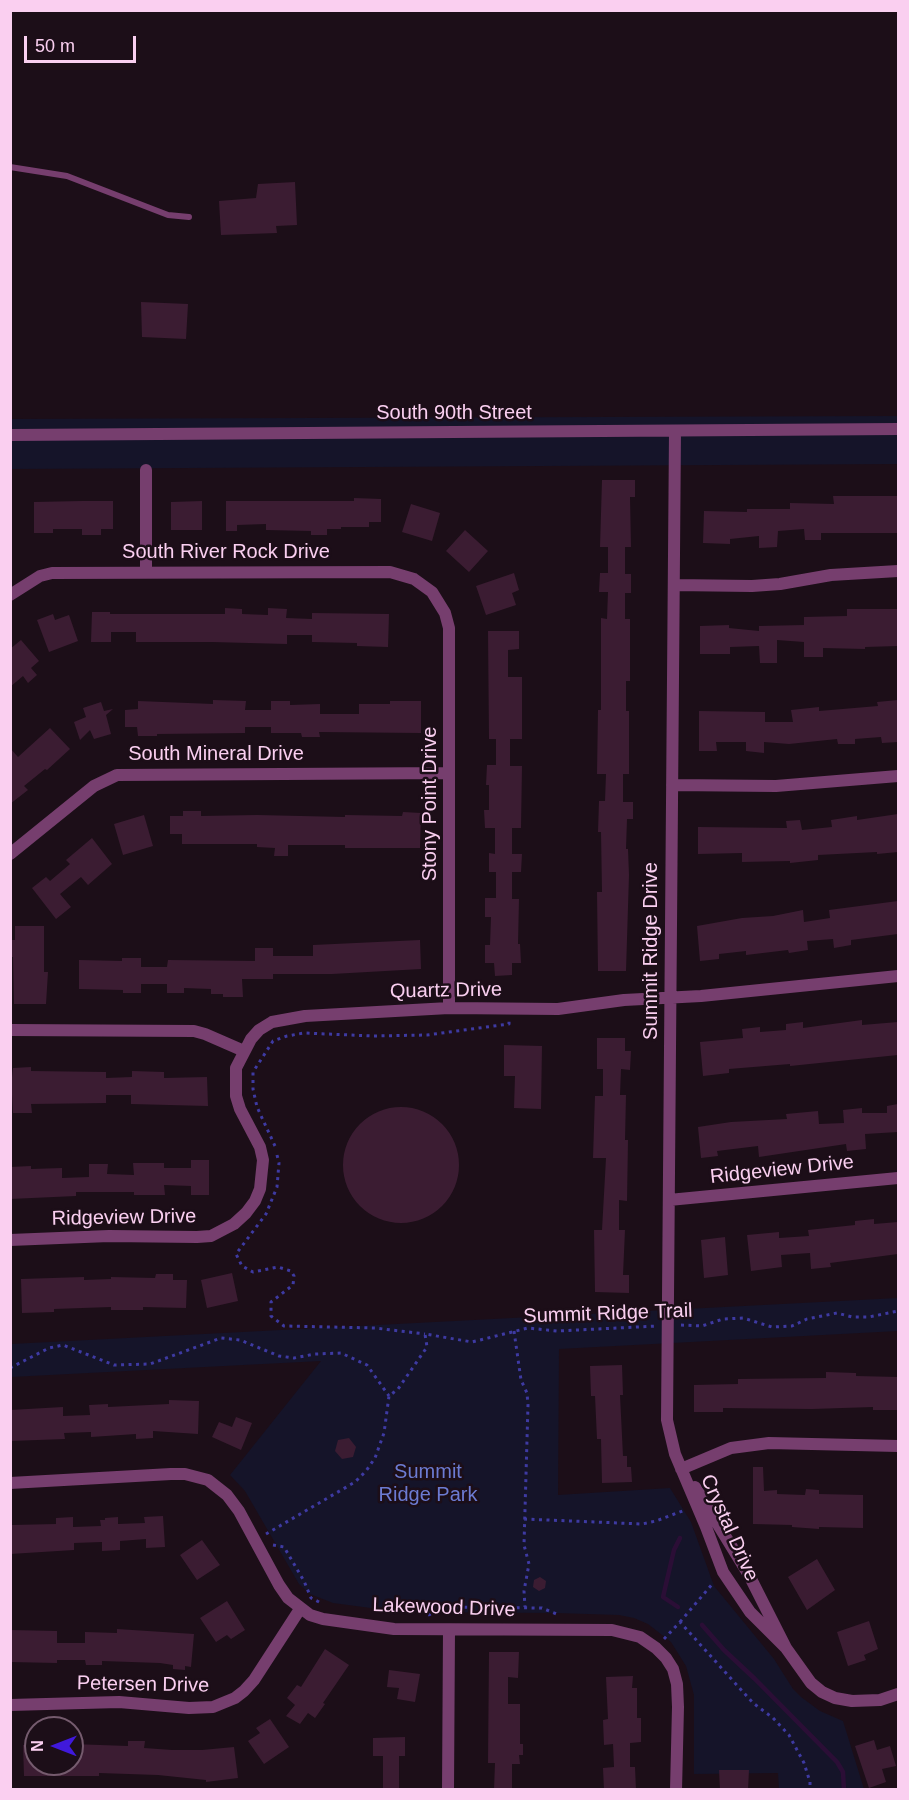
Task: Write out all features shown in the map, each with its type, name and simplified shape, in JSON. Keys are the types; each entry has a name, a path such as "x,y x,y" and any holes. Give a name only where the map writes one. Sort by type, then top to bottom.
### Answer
{"street":[{"name":"South 90th Street","path":"10,435 898,429"},
{"name":"Summit Ridge Drive","path":"675,431 667,1420 672,1445 681,1469"},
{"path":"146,470 146,572"},
{"path":"674,585 752,586 780,584 831,575 898,571"},
{"name":"South River Rock Drive","path":"10,595 40,576 52,573 390,572 414,579 432,592 439,601"},
{"name":"Stony Point Drive","path":"439,601 449,628 449,1008"},
{"name":"South Mineral Drive","path":"10,854 94,786 117,775 449,773"},
{"path":"672,785 776,786 898,776"},
{"name":"Quartz Drive","path":"244,1051 259,1030 272,1022 304,1016 449,1008 558,1009 624,1000 898,976"},
{"path":"10,1030 194,1031 244,1051"},
{"name":"Ridgeview Drive","path":"10,1240 109,1236 211,1236 234,1224 246,1214 255,1201 263,1174 260,1147 240,1109 236,1096 236,1068 244,1051"},
{"name":"Ridgeview Drive","path":"669,1200 898,1178"},
{"path":"681,1469 731,1448 769,1443 898,1446"},
{"name":"Crystal Drive","path":"681,1469 723,1572 750,1612 786,1648"},
{"name":"Crystal Drive","path":"681,1469 703,1498 749,1575 786,1648 811,1683 822,1692 835,1698 865,1702 898,1694"},
{"name":"Lakewood Drive","path":"10,1483 171,1474 185,1474 208,1480 227,1495 239,1511 288,1598 300,1609 323,1619 402,1629 612,1630 640,1637 656,1648 673,1669 677,1684 676,1790"},
{"name":"Petersen Drive","path":"10,1705 119,1702 189,1708 213,1707 235,1698 254,1680 300,1609"},
{"path":"448,1790 449,1630"}],"lane":[{"path":"10,167 67,176 168,215 189,217"}],"path":[{"name":"Summit Ridge Trail","path":"509,1009 508,1024 427,1035 304,1034 273,1041 253,1072 253,1089 257,1107 274,1141 279,1163 277,1188 266,1214 236,1254 242,1266 253,1272 278,1267 291,1271 294,1275 293,1285 271,1302 272,1316 284,1326 375,1328 472,1342 528,1328 557,1331 668,1325 702,1326 723,1319 743,1318 772,1327 792,1326 807,1319 837,1312 852,1317 869,1317 898,1311"},
{"path":"514,1332 521,1380 527,1393 528,1405 524,1545 529,1564 524,1591 525,1608"},
{"path":"389,1396 398,1389 427,1347 425,1334"},
{"path":"10,1368 49,1348 63,1345 114,1365 150,1364 221,1338 240,1340 279,1356 294,1358 341,1353 367,1365 389,1396 384,1433 375,1458 355,1482 310,1509"},
{"path":"524,1520 642,1524 688,1508"},
{"path":"680,1622 723,1572"}],"green space":[{"path":"898,416 898,464 11,469 10,419"},
{"name":"Summit Ridge Park","path":"898,1298 898,1331 559,1349 558,1495 670,1488 691,1522 714,1586 774,1659 793,1689 820,1711 843,1721 864,1789 779,1789 778,1773 694,1774 694,1695 686,1666 671,1642 648,1624 634,1618 619,1615 556,1613 401,1612 333,1603 310,1594 299,1584 245,1491 230,1475 321,1361 11,1377 11,1344"}],"building":[{"path":"295,182 297,225 276,226 277,233 221,235 219,201 256,198 258,184"},
{"path":"141,302 188,304 186,339 142,337"},
{"path":"602,480 635,480 635,497 630,497 631,547 625,547 625,574 631,574 631,593 625,593 625,619 630,619 630,681 626,681 626,711 629,711 629,774 623,774 623,802 633,802 633,819 627,819 626,849 628,849 629,875 626,971 598,971 597,892 602,892 601,832 598,832 599,801 605,801 606,774 597,774 598,710 601,710 601,618 607,619 608,592 599,592 600,573 608,573 608,547 600,547"},
{"path":"833,496 898,496 898,533 821,533 821,540 805,540 804,529 778,531 777,547 759,548 759,536 730,539 730,544 703,543 704,511 747,512 747,509 790,509 790,503 834,504"},
{"path":"354,498 381,499 381,522 369,522 369,527 327,529 327,535 311,535 311,531 266,530 266,524 237,525 237,531 226,531 226,501 354,501"},
{"path":"113,501 113,529 101,529 101,535 82,535 82,529 53,529 53,533 34,533 34,502"},
{"path":"202,501 202,530 171,530 171,502"},
{"path":"411,504 440,513 432,541 402,532"},
{"path":"465,530 488,551 469,572 446,551"},
{"path":"514,573 519,590 512,593 516,605 486,615 476,586"},
{"path":"225,608 242,609 242,614 268,615 268,608 287,609 286,618 312,619 312,613 389,614 388,647 357,646 357,643 312,642 312,635 287,635 287,644 136,642 136,632 111,632 111,642 91,642 92,612 225,614"},
{"path":"847,609 898,609 898,646 865,647 865,649 823,648 823,657 804,657 804,642 777,640 777,663 760,663 759,646 730,647 730,654 700,654 700,626 729,625 729,628 759,631 759,626 804,625 804,617 847,616"},
{"path":"53,614 55,620 69,615 78,641 49,652 37,620"},
{"path":"488,631 519,631 519,649 508,650 508,677 522,677 522,739 510,739 510,766 522,766 521,828 512,828 512,854 522,854 521,872 512,872 512,899 519,899 518,944 520,944 521,963 512,963 512,975 495,976 494,963 485,963 485,945 490,945 491,917 485,917 485,898 496,898 496,872 489,872 489,853 495,854 495,828 485,828 484,810 489,810 489,785 486,785 487,765 496,765 496,739 489,739"},
{"path":"21,640 39,661 31,668 37,675 28,683 23,676 10,687 10,649"},
{"path":"213,700 246,701 245,710 271,710 271,701 290,701 290,705 320,704 320,714 359,714 359,704 421,701 421,733 319,732 320,737 302,737 301,733 271,733 271,727 245,727 245,733 138,736 137,727 125,727 125,710 138,709 138,701 213,704"},
{"path":"898,700 898,742 882,743 881,737 855,739 855,744 838,744 837,739 789,744 764,742 764,753 746,751 746,742 716,742 717,751 699,751 699,711 765,712 765,722 793,722 791,710 819,707 819,711 878,706 877,702"},
{"path":"101,702 104,711 113,709 106,715 111,734 94,739 90,730 80,740 74,722 86,717 83,708"},
{"path":"50,728 70,749 47,770 45,769 24,786 28,790 10,804 10,748 18,757"},
{"path":"183,811 201,811 201,816 345,817 345,815 402,816 403,812 421,813 420,848 288,845 288,856 274,856 275,848 257,847 257,844 182,844 182,834 170,834 170,816 183,816"},
{"path":"898,814 898,852 818,855 818,860 790,863 790,861 742,862 742,853 698,854 698,827 787,828 786,821 800,820 802,830 832,827 831,820 857,816 857,820"},
{"path":"144,815 153,846 123,855 114,824"},
{"path":"92,838 112,864 88,885 81,877 60,894 71,907 56,919 32,888 46,877 50,881 70,864 66,860"},
{"path":"898,901 898,934 851,940 851,945 834,948 833,939 807,941 808,950 746,955 746,951 719,954 719,959 700,961 697,926 803,910 804,922 830,918 829,910"},
{"path":"15,926 44,926 44,972 48,972 46,1004 14,1004 13,957 10,957 10,940 15,940"},
{"path":"420,940 421,969 332,974 273,974 273,979 242,979 243,997 223,997 223,994 211,994 211,989 184,988 184,993 167,993 167,984 141,984 141,993 123,993 123,990 79,989 79,960 122,961 122,958 141,958 141,967 167,967 168,960 255,961 255,948 273,948 273,956 313,956 313,945"},
{"path":"862,1020 862,1025 898,1022 898,1055 790,1066 790,1064 729,1069 729,1073 703,1076 700,1042 743,1038 742,1029 760,1027 760,1032 786,1030 786,1024 803,1022 803,1028"},
{"path":"597,1038 625,1038 625,1051 631,1051 630,1070 621,1069 620,1095 626,1095 625,1140 628,1140 627,1201 619,1200 619,1230 625,1230 623,1275 629,1275 629,1293 595,1292 594,1230 602,1230 606,1158 593,1158 595,1096 603,1096 603,1069 597,1069"},
{"path":"504,1045 542,1046 541,1109 514,1108 515,1076 504,1076"},
{"path":"31,1067 31,1071 106,1072 106,1078 132,1077 132,1071 164,1072 164,1078 207,1077 208,1106 131,1104 131,1095 106,1095 106,1103 31,1104 32,1113 13,1113 12,1095 10,1095 13,1068"},
{"path":"898,1104 898,1132 865,1134 866,1149 847,1151 846,1144 759,1157 758,1146 717,1151 718,1156 701,1158 698,1127 731,1122 787,1119 786,1114 818,1111 819,1124 844,1123 843,1110 862,1108 862,1113 887,1113 887,1106"},
{"path":"401,1107 423,1112 442,1124 454,1143 459,1165 454,1187 442,1206 423,1218 401,1223 379,1218 360,1206 348,1187 343,1165 348,1143 360,1124 379,1112"},
{"path":"191,1160 209,1160 209,1195 191,1195 191,1186 164,1185 165,1195 134,1195 134,1192 76,1192 76,1196 10,1199 10,1167 62,1168 62,1178 89,1177 89,1164 108,1164 107,1174 134,1175 133,1163 164,1163 164,1168 191,1168"},
{"path":"874,1219 874,1224 898,1222 898,1254 830,1263 831,1267 811,1269 810,1253 781,1255 782,1267 751,1271 747,1235 779,1232 779,1238 809,1236 808,1230 855,1225 855,1221"},
{"path":"725,1237 728,1275 704,1278 701,1240"},
{"path":"232,1273 238,1301 207,1308 201,1280"},
{"path":"156,1274 173,1274 173,1280 187,1280 186,1308 143,1307 143,1310 111,1310 111,1307 54,1309 54,1312 22,1313 21,1279 155,1278"},
{"path":"622,1365 623,1395 620,1395 623,1456 627,1456 627,1467 631,1467 632,1482 602,1483 601,1439 597,1439 595,1396 591,1396 590,1366"},
{"path":"826,1372 856,1373 856,1376 898,1377 897,1410 873,1410 873,1407 723,1408 723,1412 694,1412 694,1385 738,1384 738,1379 826,1378"},
{"path":"169,1400 199,1401 198,1434 153,1431 153,1438 136,1439 136,1434 91,1437 91,1432 64,1433 65,1439 10,1441 10,1410 63,1407 63,1416 90,1415 89,1405 108,1404 108,1407 169,1404"},
{"path":"236,1417 252,1423 241,1450 212,1437 219,1422 232,1427"},
{"path":"349,1438 356,1447 353,1457 342,1459 335,1451 338,1440"},
{"path":"753,1467 763,1467 764,1491 777,1490 777,1494 805,1495 806,1489 819,1490 819,1494 863,1495 863,1528 819,1527 819,1529 792,1527 792,1525 753,1524"},
{"path":"163,1516 165,1547 146,1548 146,1539 120,1541 120,1550 102,1551 102,1542 74,1543 74,1550 10,1554 12,1525 56,1524 56,1518 73,1517 73,1527 101,1526 100,1520 105,1520 105,1518 118,1517 118,1524 145,1523 144,1517"},
{"path":"202,1540 220,1565 197,1580 180,1555"},
{"path":"817,1559 835,1590 807,1610 788,1577"},
{"path":"540,1577 546,1581 545,1588 539,1591 533,1587 534,1580"},
{"path":"227,1601 245,1630 231,1639 227,1635 216,1642 200,1618"},
{"path":"869,1621 878,1649 864,1655 866,1660 848,1666 837,1632"},
{"path":"117,1629 194,1634 191,1667 185,1666 185,1670 173,1669 173,1665 160,1663 102,1661 102,1665 86,1665 85,1660 57,1660 57,1663 10,1662 10,1630 57,1631 57,1643 85,1643 85,1632 117,1633"},
{"path":"325,1649 349,1665 315,1718 308,1713 300,1724 286,1716 295,1705 287,1698 297,1685 301,1687"},
{"path":"489,1652 519,1652 518,1678 508,1677 508,1704 520,1704 520,1744 523,1744 523,1755 519,1755 520,1764 512,1764 512,1790 494,1790 495,1763 488,1763"},
{"path":"389,1670 420,1674 415,1702 397,1699 399,1688 387,1687"},
{"path":"633,1676 632,1688 637,1688 637,1718 641,1718 641,1742 630,1743 630,1767 635,1767 636,1790 604,1790 603,1768 614,1767 613,1744 604,1745 603,1720 608,1719 606,1677"},
{"path":"270,1719 289,1747 264,1764 248,1741 260,1733 256,1728"},
{"path":"405,1737 405,1756 399,1756 399,1790 383,1790 383,1756 373,1756 373,1738"},
{"path":"874,1740 877,1750 890,1746 896,1766 882,1769 886,1782 869,1788 855,1746"},
{"path":"128,1741 145,1741 144,1748 172,1750 234,1747 238,1778 206,1782 206,1780 158,1775 99,1773 99,1776 84,1776 84,1744 128,1746"},
{"path":"719,1770 749,1770 748,1790 720,1790"}],"waterway":[{"path":"678,1607 663,1597 674,1550 680,1538"},
{"path":"702,1625 724,1650 837,1762 843,1772 844,1790"}]}
